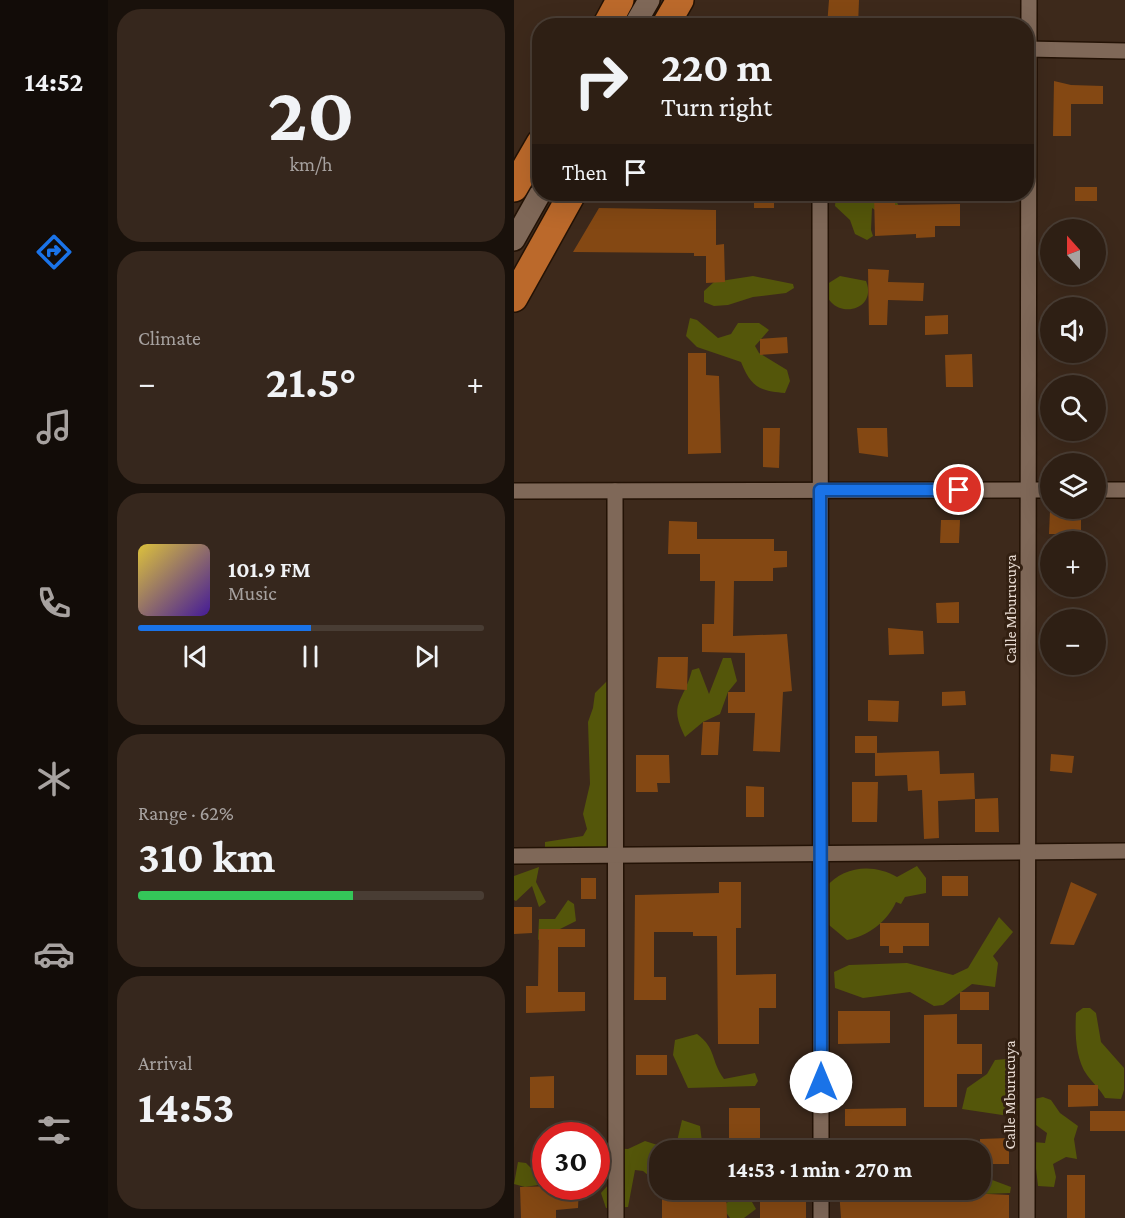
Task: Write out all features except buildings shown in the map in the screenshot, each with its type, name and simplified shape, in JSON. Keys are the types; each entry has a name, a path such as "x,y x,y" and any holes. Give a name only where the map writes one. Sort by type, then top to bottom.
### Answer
{"highway":[{"path":"610,18 620,0"},
{"path":"670,18 680,0"},
{"path":"514,188 532,157"},
{"path":"514,298 567,201"}],"street":[{"path":"639,18 649,0"},
{"name":"Calle Mburucuya","path":"1029,0 1029,18"},
{"path":"1034,49 1124,51"},
{"path":"514,240 536,201"},
{"path":"820,201 821,1140"},
{"name":"Calle Mburucuya","path":"1027,1218 1028,201"},
{"path":"615,490 616,1218"},
{"path":"514,491 1040,490"},
{"path":"1106,490 1124,490"},
{"path":"514,856 1124,851"},
{"path":"821,1200 821,1218"}],"shaded area":[{"path":"835,201 896,201 902,211 887,218 872,208 873,236 867,240 855,234 850,220 835,206"},
{"path":"753,276 793,284 794,288 786,293 753,297 728,305 714,306 704,302 704,291 714,282"},
{"path":"840,276 866,281 868,292 866,300 860,306 843,309 834,305 828,298 824,286"},
{"path":"690,318 697,320 718,338 731,334 738,323 759,323 769,330 755,346 759,353 787,370 790,381 785,393 762,389 748,377 741,362 697,347 686,336"},
{"path":"723,658 731,658 737,681 728,692 720,714 703,722 685,737 677,709 692,670 699,668 709,694"},
{"path":"608,680 617,846 604,853 545,849 545,842 583,836 587,829 583,814 590,784 588,722 595,693"},
{"path":"917,866 926,878 926,893 905,897 901,904 896,902 888,916 876,927 847,940 829,925 825,888 840,875 849,871 868,869 897,877"},
{"path":"539,867 536,882 546,902 539,907 532,886 516,901 514,900 514,876"},
{"path":"568,900 574,904 576,921 538,940 539,919 555,919"},
{"path":"999,917 1013,932 993,956 998,963 995,987 972,984 943,1005 934,1006 910,992 863,998 835,988 834,972 849,965 907,963 953,975 968,968"},
{"path":"1083,1008 1090,1008 1096,1013 1101,1042 1124,1068 1124,1090 1121,1099 1105,1098 1087,1075 1080,1061 1076,1013"},
{"path":"697,1034 711,1050 724,1079 755,1073 758,1081 755,1086 688,1088 673,1055 675,1040"},
{"path":"1019,1058 1005,1082 1021,1108 1009,1116 962,1109 967,1088 987,1074 995,1060"},
{"path":"1043,1097 1051,1100 1060,1113 1078,1126 1074,1139 1077,1159 1066,1157 1053,1164 1056,1177 1054,1187 1038,1186 1033,1142 1045,1143 1047,1133 1025,1117 1030,1100"},
{"path":"682,1120 700,1126 702,1140 677,1140"},
{"path":"645,1141 649,1142 649,1176 643,1171 635,1170 628,1207 606,1208 603,1200 610,1200 610,1148 628,1149"},
{"path":"518,1162 526,1163 531,1168 532,1186 514,1184"},
{"path":"991,1180 1011,1187 1010,1193 991,1194"},
{"path":"730,1200 751,1200 756,1209 744,1218 730,1218 722,1207"}],"route":[{"path":"821,1082 820,490 959,490"}]}
